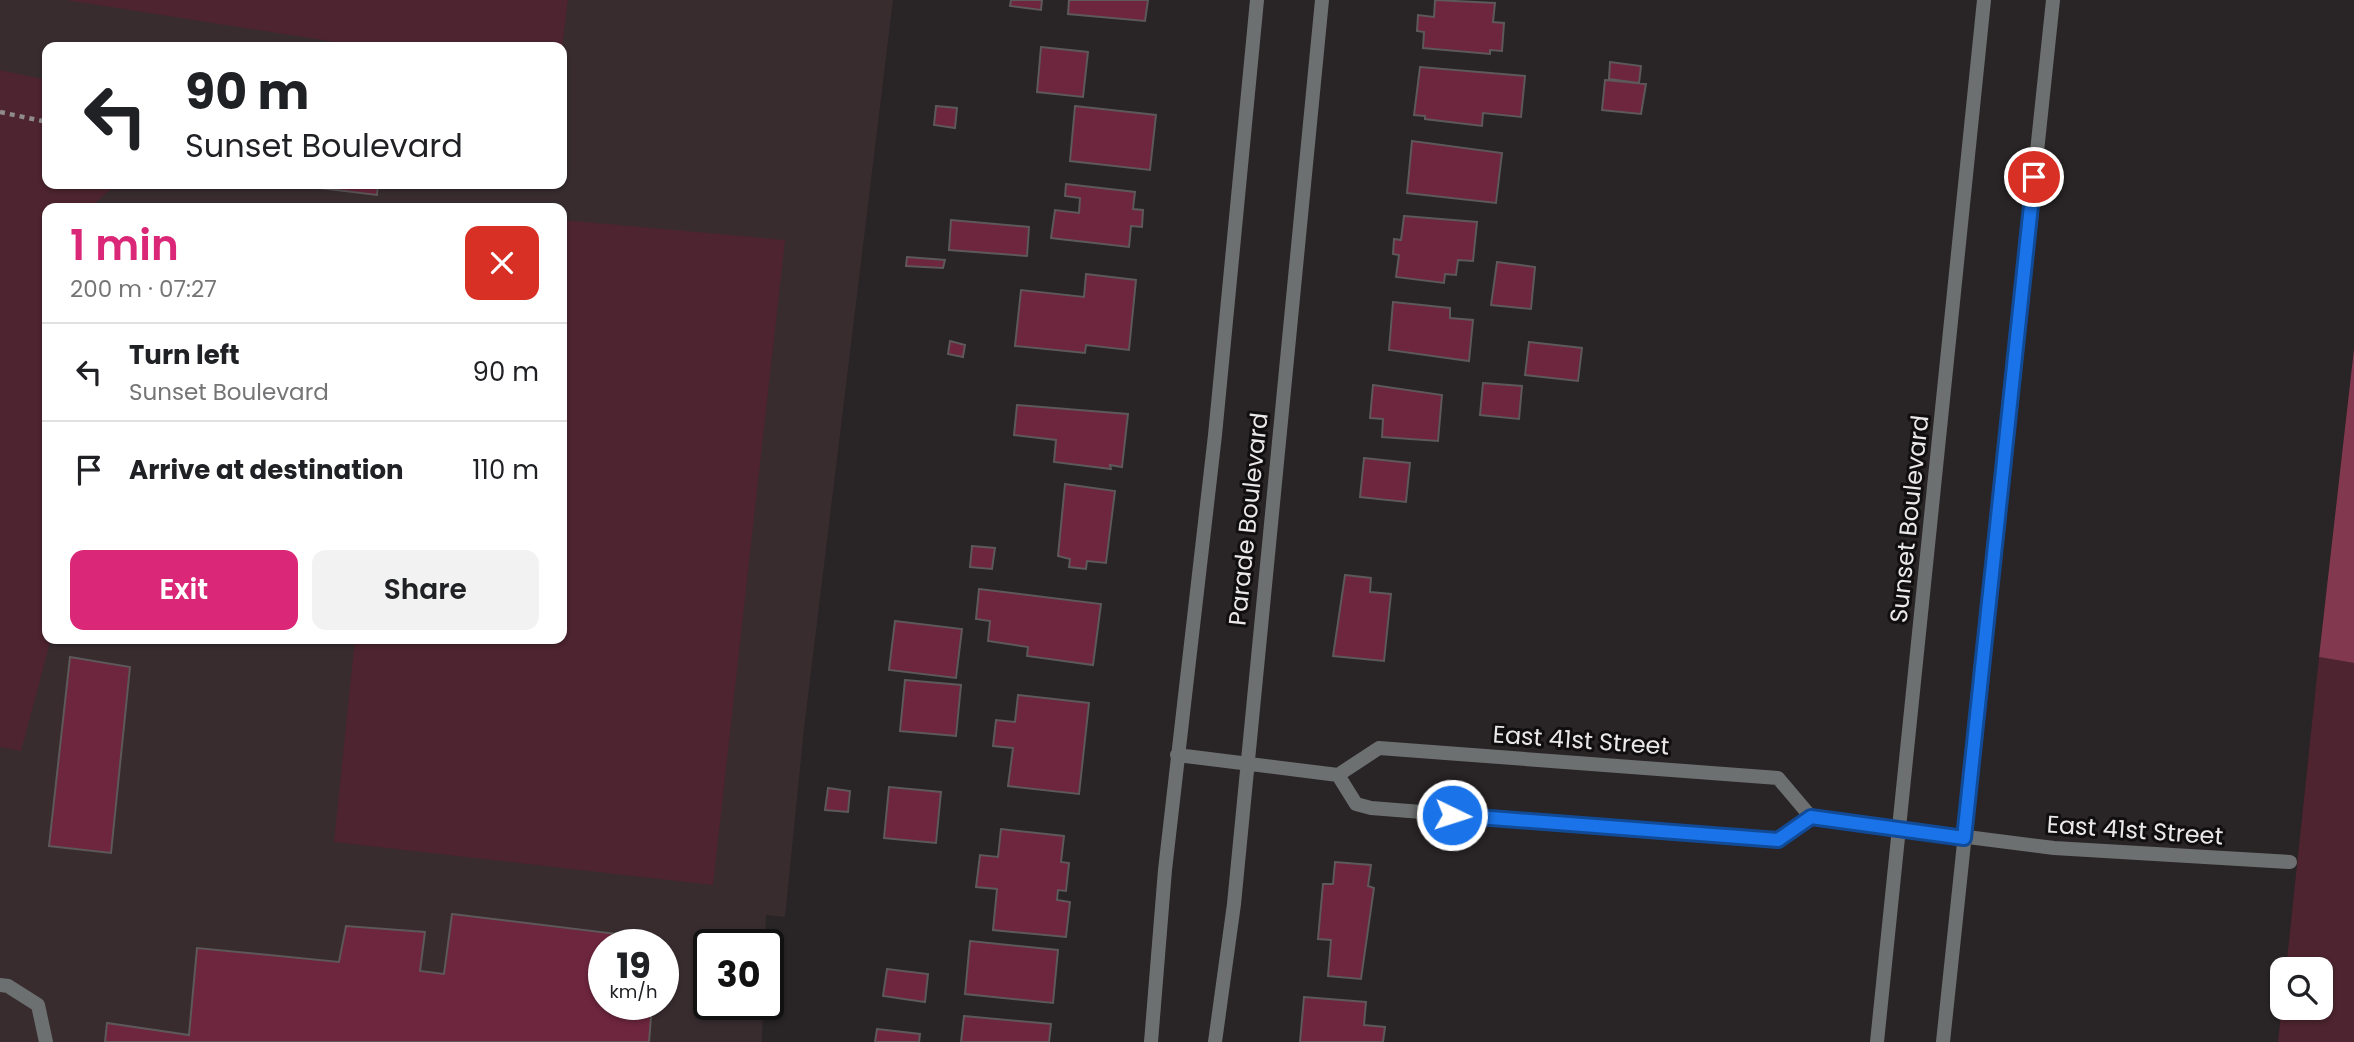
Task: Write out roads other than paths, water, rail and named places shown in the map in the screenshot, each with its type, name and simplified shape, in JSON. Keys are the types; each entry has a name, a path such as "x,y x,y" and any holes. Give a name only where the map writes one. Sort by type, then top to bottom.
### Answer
{"street":[{"name":"Parade Boulevard","path":"1151,1042 1177,755 1215,436 1257,0"},
{"name":"Parade Boulevard","path":"1215,1042 1248,763 1267,543 1322,0"},
{"name":"Sunset Boulevard","path":"1877,1042 1984,0"},
{"path":"1943,1042 2053,0"},
{"name":"East 41st Street","path":"1338,775 1379,748 1778,778 1811,817 2054,848 2290,862"},
{"path":"1177,755 1338,775 1356,804 1371,808 1778,840 1811,817"},
{"path":"0,985 8,986 38,1005 46,1042"}]}
